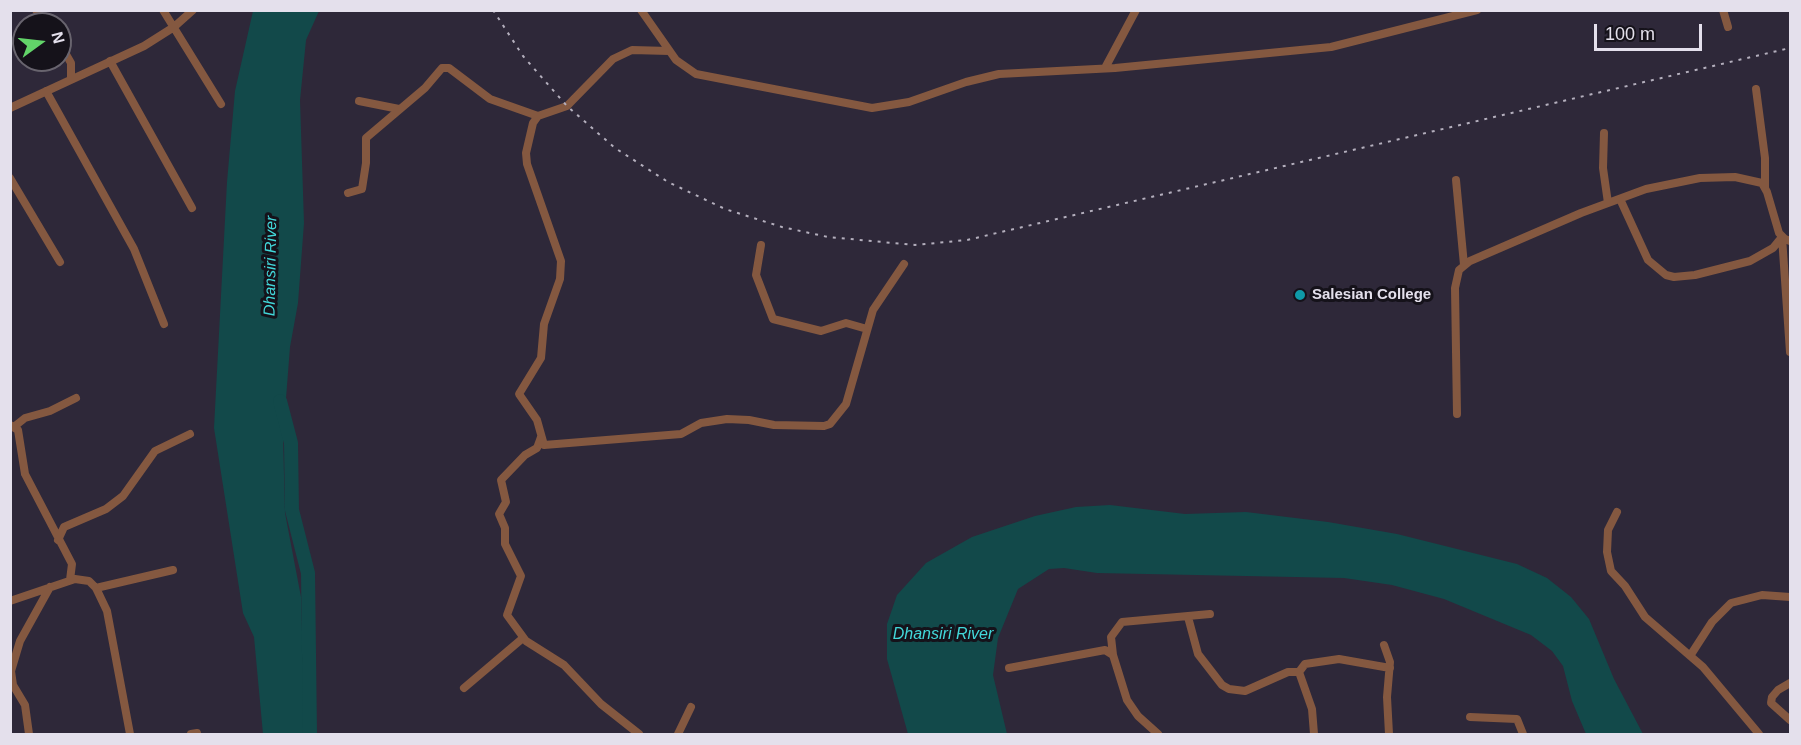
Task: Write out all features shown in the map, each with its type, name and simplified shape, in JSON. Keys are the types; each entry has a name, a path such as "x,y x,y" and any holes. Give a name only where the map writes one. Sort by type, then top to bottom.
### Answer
{"street":[{"path":"163,10 221,104"},
{"path":"11,108 110,61 174,27 193,10"},
{"path":"641,10 669,51 685,68 704,77 872,108 909,102 966,82 999,74 1105,68 1331,47 1477,10"},
{"path":"1105,68 1136,10"},
{"path":"1723,10 1728,27"},
{"path":"669,51 633,50 613,58 567,106 538,116 533,123 526,158 560,254 561,269 546,317 541,358 519,394 534,415 544,445 681,434 703,422 727,419 774,425 824,426 836,419 846,404 876,304 903,264"},
{"path":"110,61 192,208"},
{"path":"348,193 362,189 366,163 366,138 425,88 437,71 445,67 490,99 538,116"},
{"path":"71,72 71,79"},
{"path":"1756,89 1765,158 1765,187 1782,237 1791,352"},
{"path":"46,92 134,249 164,324"},
{"path":"359,101 399,109"},
{"path":"1604,133 1603,168 1608,203"},
{"path":"1457,414 1455,288 1459,270 1464,265 1608,203 1661,184 1700,178 1735,177 1754,180 1765,187"},
{"path":"10,178 60,261"},
{"path":"1456,180 1464,265"},
{"path":"1620,199 1653,267 1674,277 1750,261 1773,248 1782,237"},
{"path":"1782,237 1791,241"},
{"path":"761,245 756,275 773,319 821,332 846,323 867,329"},
{"path":"70,580 72,564 22,467 13,426 25,418 50,411 76,398"},
{"path":"58,540 64,527 106,509 123,496 155,451 190,434"},
{"path":"541,435 537,448 525,455 501,480 506,502 498,513 505,528 504,541 521,576 507,615 523,638 564,665 600,704 639,735"},
{"path":"1617,512 1608,530 1607,552 1611,571 1625,586 1645,617 1713,677 1759,735"},
{"path":"96,588 173,570"},
{"path":"10,601 82,578 96,588 107,611 116,672 130,735"},
{"path":"30,735 25,705 13,685 11,671 20,641 50,587"},
{"path":"1690,656 1712,622 1731,603 1756,596 1791,597"},
{"path":"1158,735 1138,716 1127,700 1113,655 1111,637 1122,622 1133,619 1210,614"},
{"path":"1188,617 1198,654 1222,685 1229,689 1245,691 1288,672 1299,672"},
{"path":"464,688 523,638"},
{"path":"1384,645 1390,668 1386,697 1389,735"},
{"path":"1009,668 1097,649 1105,650 1113,655"},
{"path":"1299,672 1305,664 1339,659 1390,668"},
{"path":"1299,672 1312,709 1314,735"},
{"path":"1791,683 1778,690 1772,697 1771,703 1791,720"},
{"path":"678,735 691,707"},
{"path":"1470,717 1517,719 1523,735"}],"water":[{"name":"Dhansiri River","path":"253,11 319,11 306,40 300,100 304,223 298,303 290,347 283,437 285,513 301,597 305,734 263,734 254,637 243,613 214,428 227,182 235,91"},
{"name":"Dhansiri River","path":"1110,505 1185,514 1246,512 1328,522 1397,534 1517,564 1547,578 1571,597 1589,619 1614,679 1643,734 1586,734 1572,701 1563,666 1552,651 1531,635 1444,599 1392,585 1344,578 1097,573 1064,568 1049,569 1018,589 998,638 993,675 1007,734 908,734 887,659 887,624 897,595 926,563 972,537 1035,516 1076,507"}],"waterway":[{"name":"Dhansiri River","path":"280,401 291,443 292,510 308,573 310,734"}],"railway":[{"path":"493,10 523,56 567,106 615,148 668,182 725,209 782,227 828,237 915,245 967,240 1790,48"}],"place":[{"name":"Salesian College","path":"1300,295"}]}
